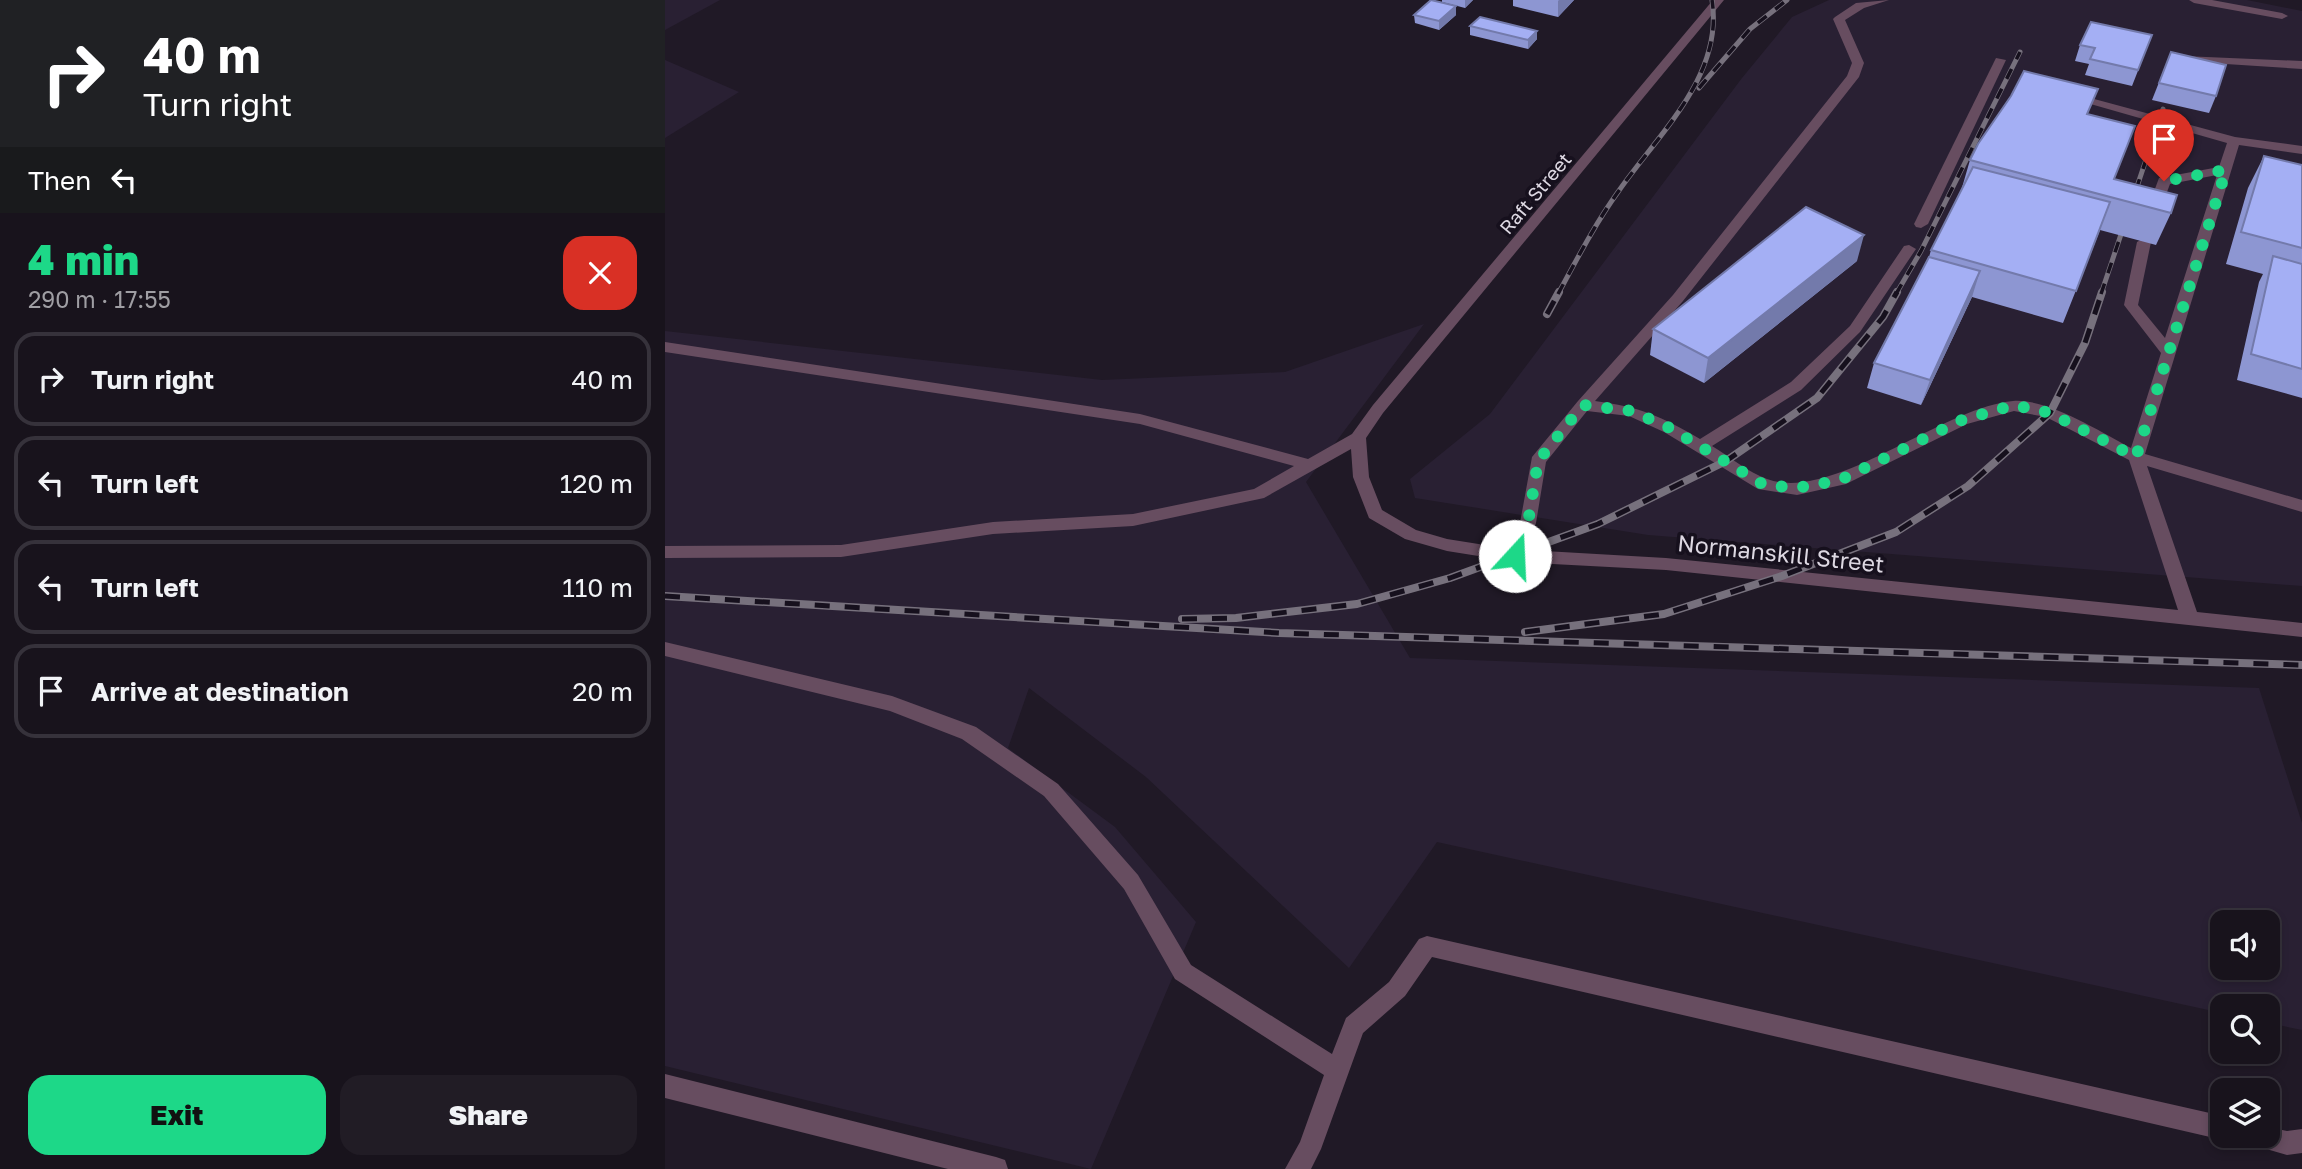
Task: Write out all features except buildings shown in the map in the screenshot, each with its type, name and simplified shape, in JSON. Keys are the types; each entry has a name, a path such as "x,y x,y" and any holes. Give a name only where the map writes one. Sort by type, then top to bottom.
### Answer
{"lane":[{"name":"Raft Street","path":"1358,438 1378,409 1719,0"},
{"path":"1515,556 1528,523 1538,461 1583,405 1678,298 1853,77 1858,63 1839,19 1860,5 1884,0"},
{"path":"2194,0 2282,16"},
{"path":"2182,59 2302,65"},
{"path":"1921,224 2000,60"},
{"path":"2065,95 2234,141 2302,150"},
{"path":"2190,619 2136,457 2234,141"},
{"path":"2150,223 2164,181 2226,170"},
{"path":"2144,242 2131,305 2169,353"},
{"path":"1701,446 1796,386 1855,329 1909,249"},
{"path":"665,347 1140,419 1310,465"},
{"path":"1583,405 1632,411 1670,428 1764,485 1797,488 1840,480 1962,420 2014,405 2050,413 2136,457 2302,506"},
{"path":"665,552 841,551 993,528 1133,520 1258,494 1358,438"},
{"name":"Normanskill Street","path":"1358,438 1361,477 1375,514 1411,535 1447,545 1515,556 1666,565 2302,630"},
{"path":"665,649 892,704 969,733 1051,790 1131,882 1183,972 1338,1071"},
{"path":"1297,1169 1309,1149 1354,1027 1397,989 1427,946 2210,1125"},
{"path":"665,1086 996,1169"},
{"path":"2280,1141 2302,1140"}],"shaded area":[{"path":"665,0 720,0 665,30"},
{"path":"1829,0 2247,0 2302,11 2302,586 1648,535 1415,498 1410,479 1490,414 1742,78 1792,17"},
{"path":"665,60 739,92 665,138"},
{"path":"1424,324 1306,482 1410,658 2259,688 2302,823 2302,1030 2280,1025 2280,994 2210,994 2210,1010 1437,842 1349,968 1146,777 1029,688 1008,748 1115,827 1196,922 1091,1169 665,1066 665,331 1102,380 1285,372"}],"railway":[{"path":"1558,294 1610,204 1685,103 1698,79 1708,54 1713,28 1712,0"},
{"path":"1699,88 1750,29 1787,0"},
{"path":"1896,294 1921,251 2020,52"},
{"path":"2101,294 2163,109"},
{"path":"1547,314 1559,292"},
{"path":"1182,619 1236,618 1357,604 1450,578 1598,524 1726,461 1817,398 1883,317 1897,292"},
{"path":"1525,632 1664,614 1782,576 1896,532 1968,486 2050,413 2085,343 2102,292"},
{"path":"665,596 1279,633 2302,665"}],"route":[{"path":"1515,556 1528,523 1538,461 1583,405 1632,411 1670,428 1764,485 1797,488 1840,480 1962,420 2014,405 2050,413 2136,457 2226,170 2164,181"}]}
